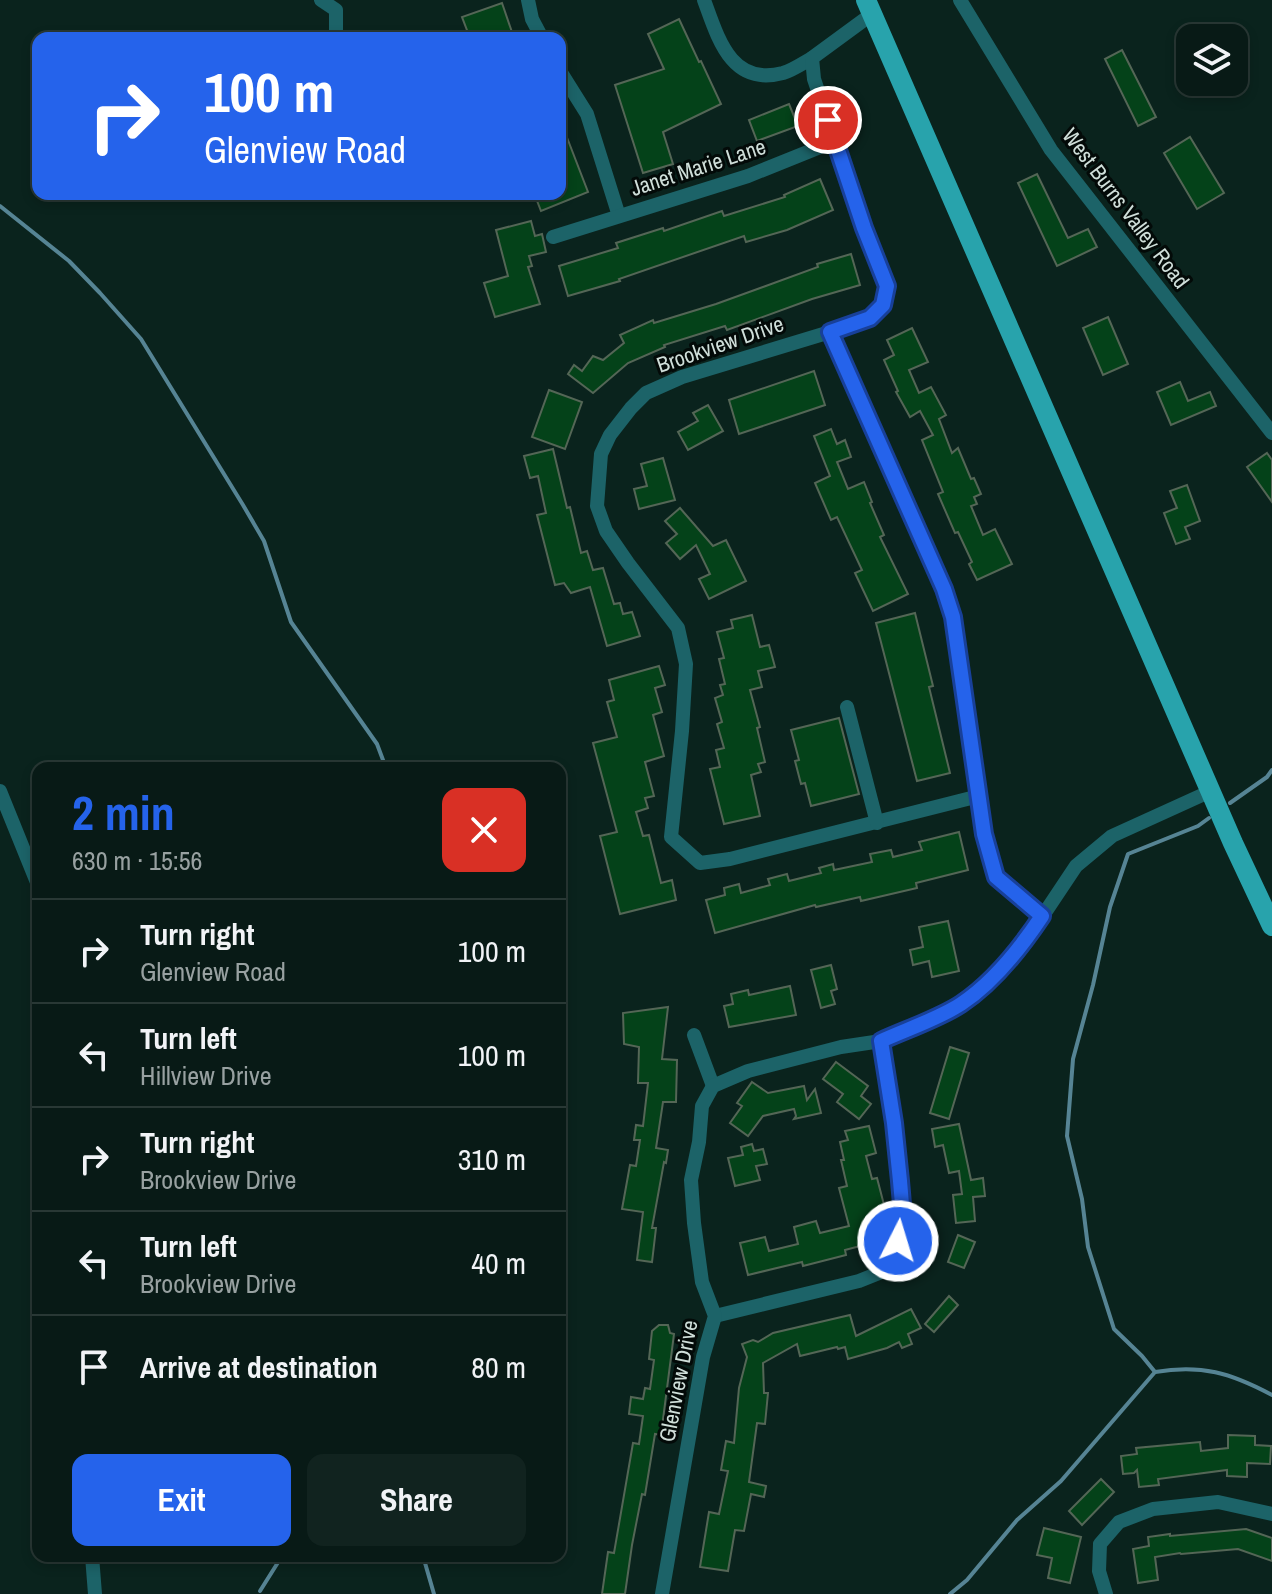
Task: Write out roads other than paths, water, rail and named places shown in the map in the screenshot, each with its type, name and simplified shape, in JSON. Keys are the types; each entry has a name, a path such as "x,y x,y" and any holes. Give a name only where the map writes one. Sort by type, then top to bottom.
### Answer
{"main road":[{"path":"868,4 1272,926"}],"street":[{"path":"321,0 336,10 336,32"},
{"path":"528,0 539,32"},
{"path":"704,0 720,44 737,66 763,76 785,72 812,58 868,4"},
{"name":"West Burns Valley Road","path":"960,0 1051,150 1272,433"},
{"name":"Brookview Drive","path":"812,58 814,79 864,228 887,286 883,305 870,318 682,377 646,393 610,435 601,454 597,506 606,531 678,628 686,664 671,837 700,863 730,859 979,796"},
{"name":"Janet Marie Lane","path":"566,81 587,114 619,216"},
{"name":"Janet Marie Lane","path":"553,237 748,176 835,141"},
{"path":"830,332 944,589 953,617 984,834 996,877 1042,916"},
{"path":"847,707 877,823"},
{"path":"0,791 32,870"},
{"path":"694,1035 713,1086 748,1071 841,1047 881,1041 959,1005 1001,970 1076,866 1112,836 1211,791"},
{"path":"715,1316 859,1281 879,1273 890,1262 903,1216 894,1123 881,1041"},
{"name":"Glenview Drive","path":"662,1594 703,1357 715,1316 702,1282 691,1180 702,1106 713,1086"},
{"path":"1106,1594 1099,1571 1100,1544 1119,1522 1153,1509 1218,1502 1272,1514"},
{"path":"92,1562 95,1594"}],"waterway":[{"path":"0,206 69,261 141,339 264,541 291,622 377,744 384,762"},
{"path":"1230,803 1267,777 1272,770"},
{"path":"1155,1372 1114,1329 1088,1247 1082,1199 1067,1136 1073,1059 1110,907 1128,854 1198,826 1209,818"},
{"path":"950,1594 967,1580 1017,1520 1061,1481 1155,1372 1187,1369 1215,1372 1272,1395"},
{"path":"260,1591 278,1562"},
{"path":"425,1562 434,1594"}]}
